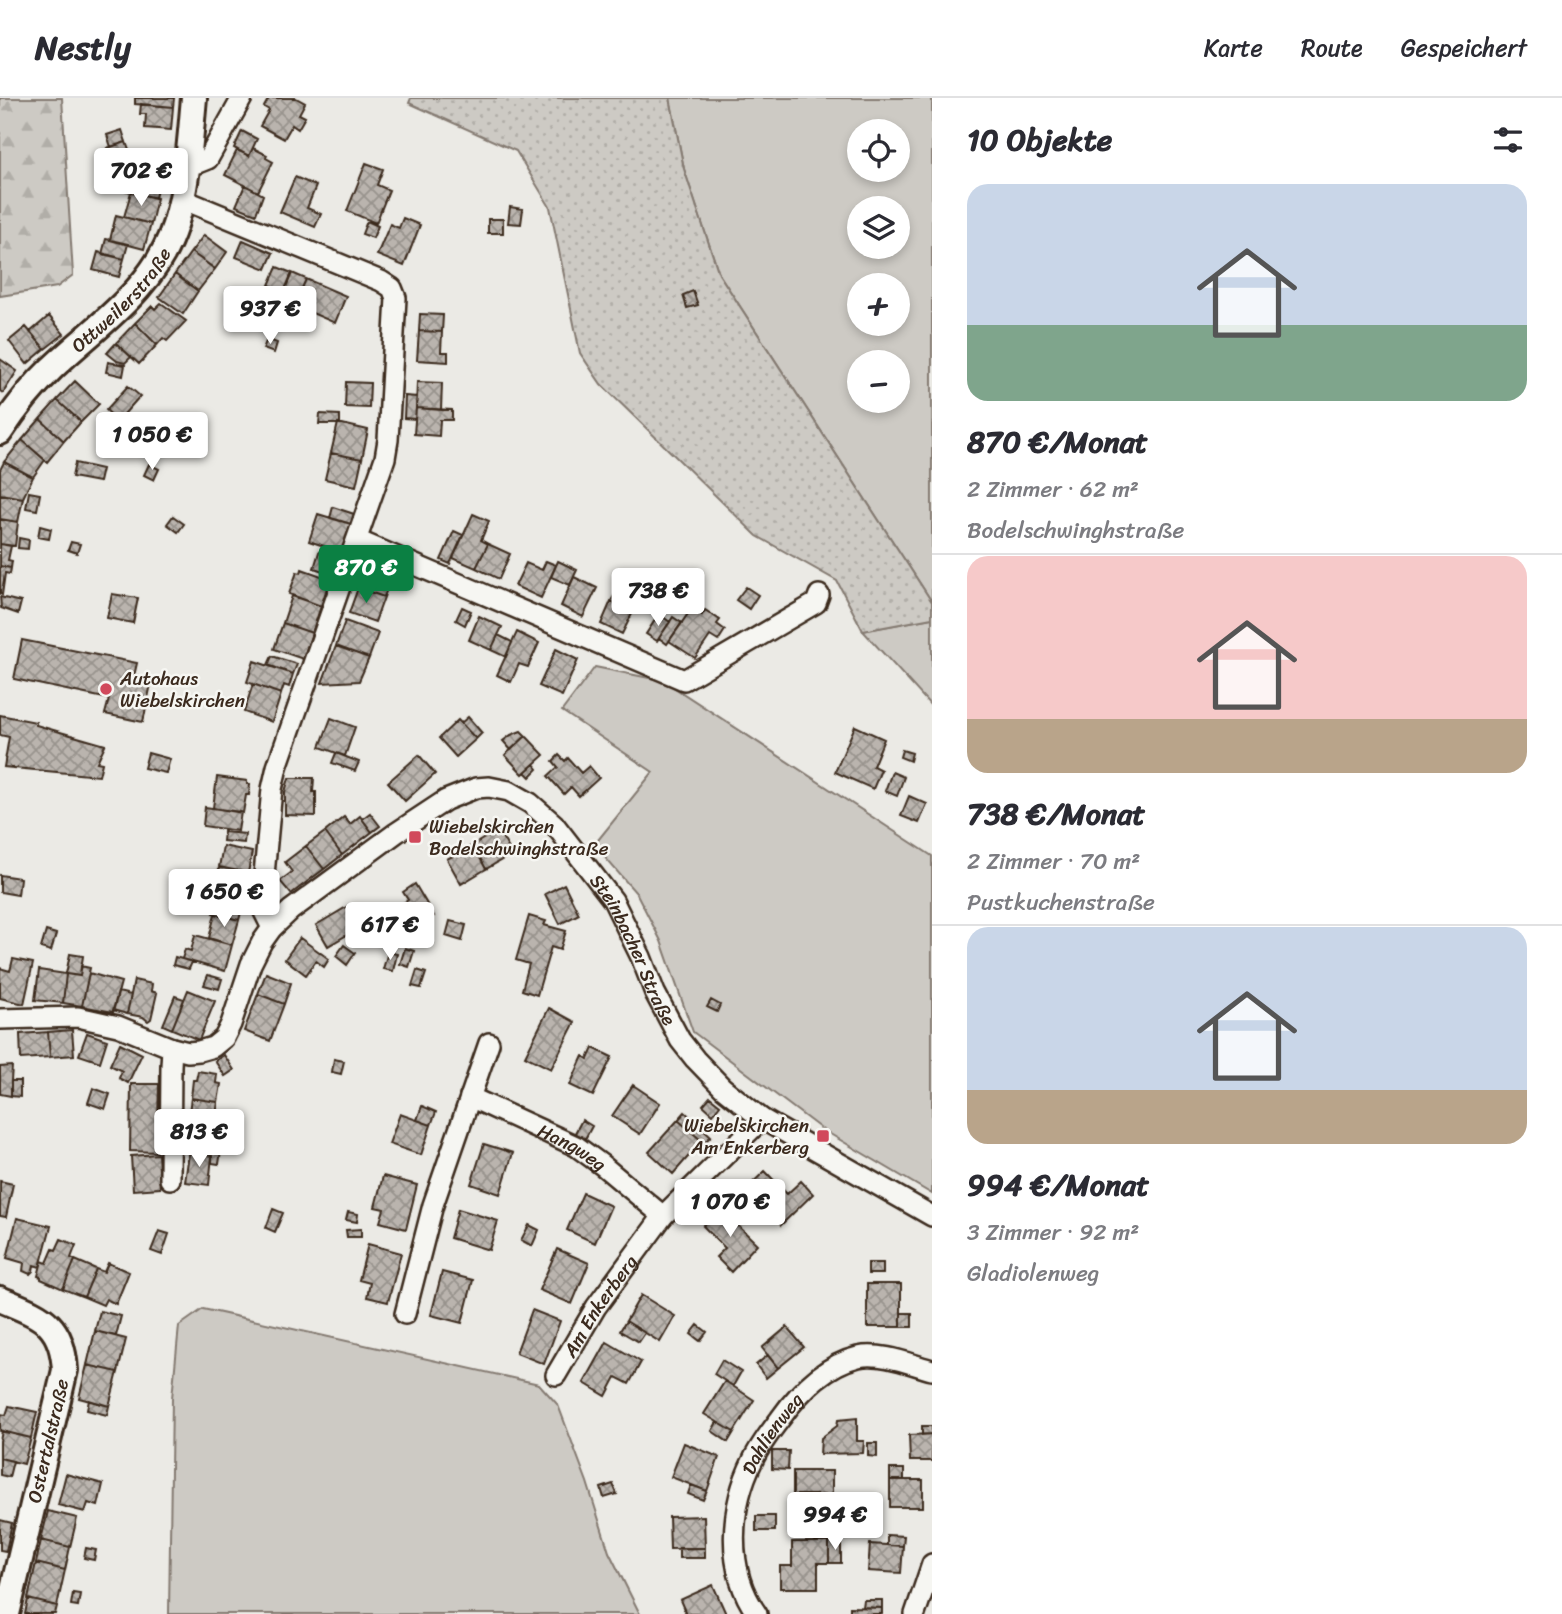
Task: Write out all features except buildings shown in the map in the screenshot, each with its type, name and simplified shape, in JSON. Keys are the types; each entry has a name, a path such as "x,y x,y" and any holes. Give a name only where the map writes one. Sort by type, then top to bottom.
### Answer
{"main road":[{"name":"Ottweilerstraße","path":"0,432 34,386 144,284 161,257 175,227 182,199 194,98"},
{"name":"Ostertalstraße","path":"0,1299 35,1313 46,1321 58,1336 64,1352 65,1370 7,1614"}],"street":[{"path":"188,163 208,159 242,98"},
{"path":"182,199 382,281 392,288 396,298 385,458 272,789 262,896 264,912 272,928"},
{"path":"357,540 684,680 816,603 820,595"},
{"name":"Steinbacher Straße","path":"0,1019 78,1017 118,1026 188,1052 213,1046 224,1038 231,1024 251,964 272,928 290,910 396,832 446,800 476,788 489,787 509,791 530,803 554,824 613,900 642,957 655,993 680,1040 723,1088 762,1119 932,1216"},
{"path":"405,1314 433,1205 489,1043"},
{"path":"170,1179 172,1048"},
{"name":"Hangweg","path":"470,1097 576,1146 663,1216"},
{"name":"Am Enkerberg","path":"556,1375 596,1307 663,1216 762,1119"},
{"name":"Dahlienweg","path":"757,1614 742,1586 734,1523 741,1491 753,1459 791,1403 817,1378 848,1360 862,1356 894,1359 932,1370"},
{"path":"915,1614 932,1564"}],"green space":[{"path":"0,98 62,98 73,275 57,287 0,296"},
{"path":"411,98 670,98 684,169 719,274 932,602 932,618 863,631 837,581 757,536 601,384 580,353 550,207 516,151 409,103"},
{"path":"670,98 932,98 932,602 719,274 684,169"},
{"path":"932,618 932,707 863,631"},
{"path":"595,667 664,681 932,856 932,1194 820,1128 693,1032 661,941 637,894 594,845 653,772 562,711"},
{"path":"203,1309 539,1384 558,1405 587,1482 609,1552 640,1614 169,1614 172,1398 179,1326"}],"place":[{"name":"Autohaus Wiebelskirchen","path":"106,689"},
{"name":"Wiebelskirchen Bodelschwinghstraße","path":"415,837"},
{"name":"Wiebelskirchen Am Enkerberg","path":"823,1136"}]}
